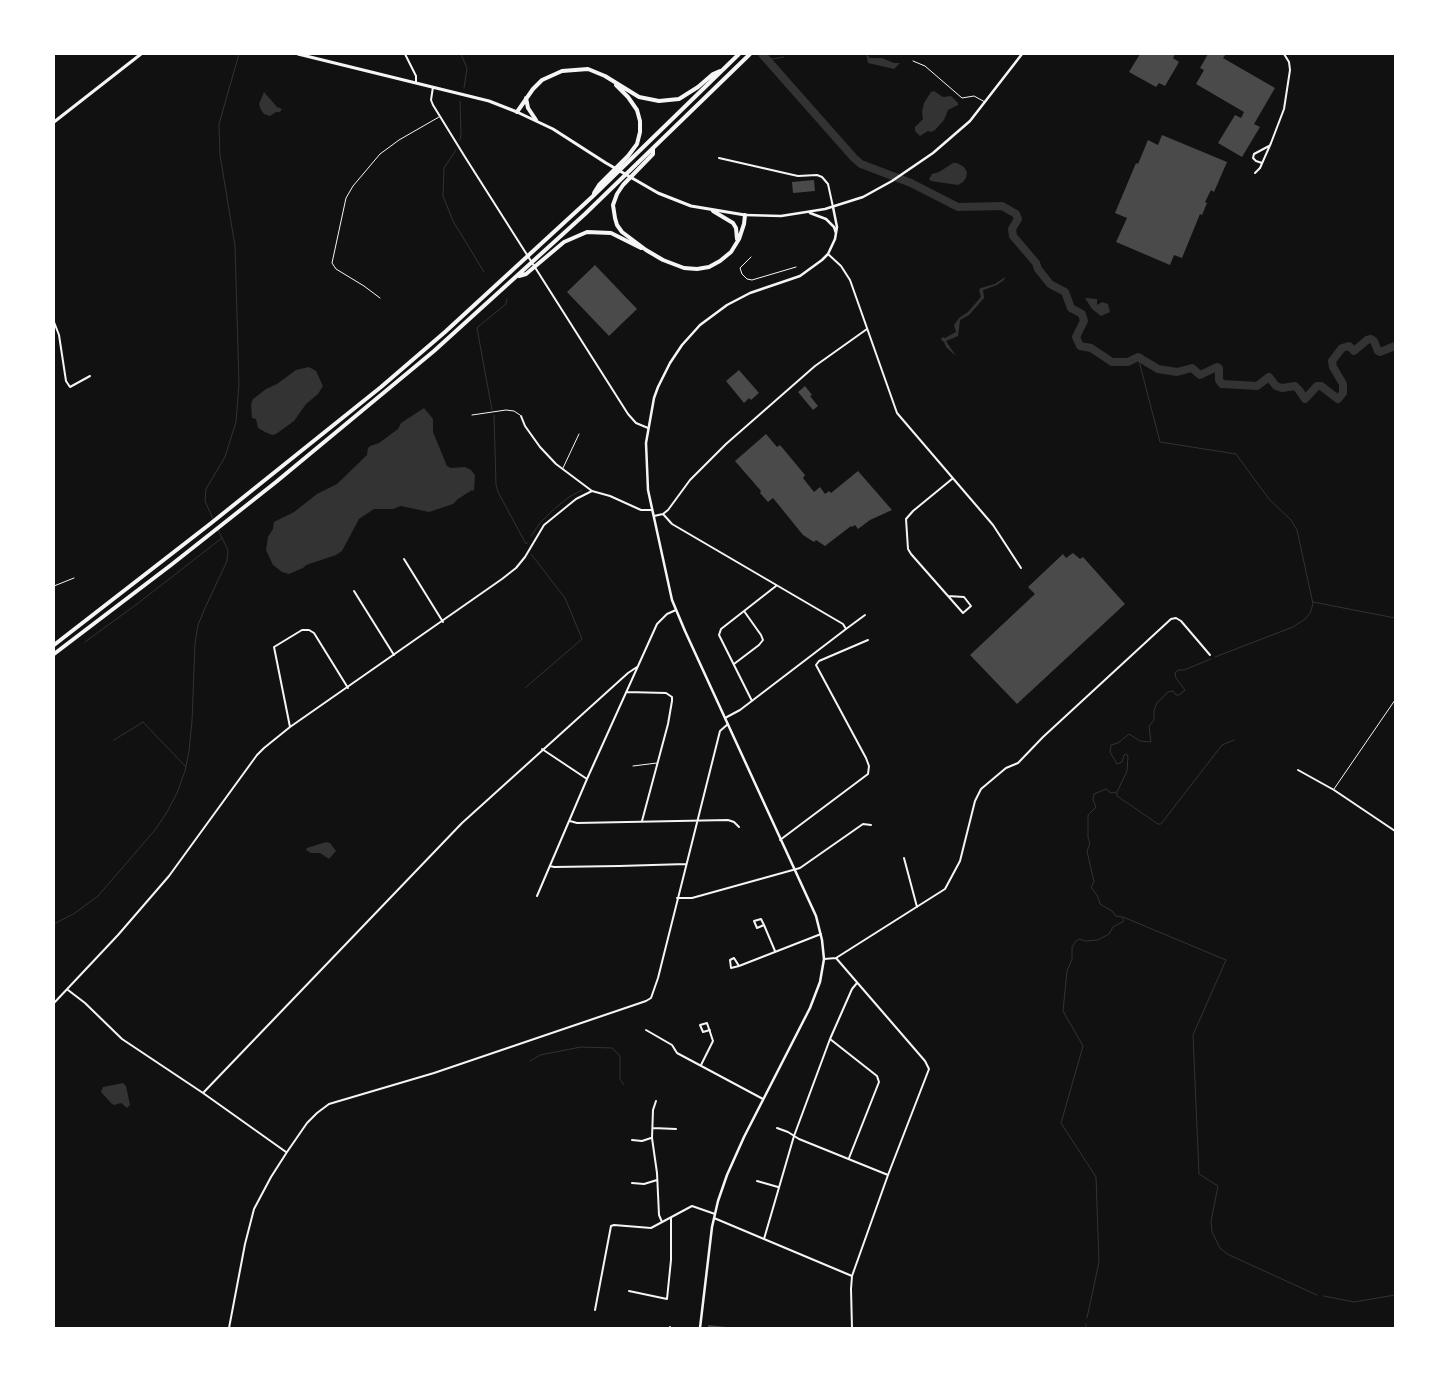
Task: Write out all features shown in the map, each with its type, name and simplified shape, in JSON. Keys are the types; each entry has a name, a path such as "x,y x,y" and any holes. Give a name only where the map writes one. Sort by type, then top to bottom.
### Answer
{"highway":[{"path":"54,645 220,517 381,387 445,332 592,197 739,54"},
{"path":"54,654 223,524 373,403 517,277 653,149 750,54"},
{"path":"516,112 542,80 562,70 588,69 598,72 639,97 648,100 666,101 678,99 713,74 722,70"},
{"path":"592,197 599,185 628,156 636,144 640,132 637,110 613,81"},
{"path":"526,98 528,108 536,120"},
{"path":"646,250 622,232 614,218 613,204 623,185 653,154 653,149"},
{"path":"713,211 736,228 737,238 731,252"},
{"path":"517,277 526,274 564,242 587,232 611,233 684,268 697,269 709,267 720,262 731,252 739,239 745,215"}],"main road":[{"path":"54,122 141,54"},
{"path":"298,54 485,100 536,120 640,184 681,203 713,211 745,215"}],"street":[{"path":"405,54 416,76 416,82"},
{"path":"745,215 781,216 808,213 833,207 863,196 892,181 951,139 970,120 1022,54"},
{"path":"1255,173 1271,143 1284,108 1290,70 1289,62 1284,54"},
{"path":"433,87 431,100 440,117 519,243 628,414 636,422 648,428"},
{"path":"1262,163 1253,158 1254,154 1258,150 1265,149 1271,143"},
{"path":"700,1328 714,1216 727,1175 810,1008 820,982 824,958 821,934 816,916 676,610 648,490 646,460 648,428 654,398 664,374 678,350 700,325 710,316 739,298 800,276 815,267 828,254 835,239 837,227 828,184 822,177 817,175 798,176 719,158"},
{"path":"808,213 817,215 830,223 836,232 835,239"},
{"path":"828,254 847,273 897,413 992,525 1021,568"},
{"path":"54,322 59,335 66,381 70,387 90,376"},
{"path":"654,516 663,514 697,472 726,444 815,366 867,329"},
{"path":"521,416 525,426 540,447 562,468 592,491 610,496 646,511 653,510"},
{"path":"948,596 964,597 971,606 963,613 948,596 911,554 908,549 906,519 952,479"},
{"path":"54,1003 68,990 169,876 257,755 290,727 443,622 516,568 525,557 544,525 576,499 592,491"},
{"path":"663,514 672,524 843,624 846,628"},
{"path":"404,559 443,622"},
{"path":"752,701 719,635 721,629 776,586"},
{"path":"354,592 394,655"},
{"path":"538,896 587,779 659,620 676,610"},
{"path":"734,664 763,640 762,635 744,611"},
{"path":"725,718 740,710 846,628 866,615"},
{"path":"824,958 836,958 939,893 950,881 960,861 975,801 981,789 1006,768 1018,763 1043,737 1168,622 1176,618 1181,621 1210,655"},
{"path":"290,727 274,646 302,630 309,630 314,634 348,688"},
{"path":"780,840 868,774 869,766 866,758 816,665 819,661 868,640"},
{"path":"203,1093 462,823 542,749 628,673 637,668"},
{"path":"626,692 632,694 666,693 672,697 668,724 642,821"},
{"path":"229,1328 245,1244 254,1209 287,1152 307,1123 317,1113 329,1104 434,1074 651,998 720,731 728,724"},
{"path":"542,749 587,779"},
{"path":"1298,770 1334,790 1395,831"},
{"path":"570,821 577,823 728,820 740,827"},
{"path":"678,898 692,898 794,870 804,866 863,824 871,825"},
{"path":"904,858 917,907"},
{"path":"550,866 686,864"},
{"path":"764,925 774,951"},
{"path":"739,966 821,934"},
{"path":"836,958 926,1061 930,1069 888,1175 852,1276 852,1328"},
{"path":"764,1239 794,1136 830,1040 852,989 857,983"},
{"path":"68,990 122,1038 287,1152"},
{"path":"646,1030 672,1045 677,1052 764,1099"},
{"path":"701,1065 713,1041 710,1030"},
{"path":"830,1040 877,1076 879,1082 849,1158"},
{"path":"656,1101 653,1110 652,1138 657,1173 659,1215 662,1222"},
{"path":"652,1128 676,1129"},
{"path":"777,1128 888,1175"},
{"path":"632,1140 642,1141 652,1138"},
{"path":"632,1183 644,1184 657,1180"},
{"path":"757,1181 778,1187"},
{"path":"595,1310 611,1226 614,1224 651,1228 692,1206 852,1276"},
{"path":"629,1291 667,1298 671,1260 671,1217"}],"lane":[{"path":"913,61 925,66 962,98 977,96 985,102"},
{"path":"380,298 336,269 332,263 346,198 353,186 380,154 399,140 440,117"},
{"path":"751,258 740,268 742,274 747,279 796,267"},
{"path":"472,415 506,410 514,411 521,416"},
{"path":"562,468 579,434"},
{"path":"54,586 74,578"},
{"path":"1334,790 1395,700"},
{"path":"633,766 658,763"}],"path":[{"path":"159,54 168,54"}],"shaded area":[{"path":"866,54 870,58 882,58 894,63 900,63 894,69 868,63"},
{"path":"934,91 943,97 951,96 958,105 948,110 944,120 935,130 928,131 920,136 915,131 915,127 923,119 924,103 931,92"},
{"path":"264,92 277,107 282,109 280,112 270,116 264,114 259,104"},
{"path":"953,163 964,167 967,172 963,182 958,185 931,181 929,179 932,174"},
{"path":"1005,277 997,285 983,290 984,298 969,315 960,320 958,336 946,341 956,356 946,347 941,340 942,337 945,338 956,332 954,325 981,297 979,290 981,288 995,284"},
{"path":"1085,298 1097,299 1097,305 1102,302 1108,304 1110,312 1101,316 1092,309"},
{"path":"309,367 316,371 323,386 318,394 306,404 294,421 276,434 272,435 258,428 256,419 252,418 251,404 253,399 296,370"},
{"path":"424,408 433,419 433,432 447,466 451,468 465,467 471,470 475,475 474,491 472,490 453,504 429,512 401,506 393,509 374,509 359,519 342,551 336,555 306,565 289,574 282,572 273,565 266,550 268,537 273,529 274,522 294,512 317,494 337,484 367,455 370,446 379,443 398,429 401,423"},
{"path":"326,842 330,843 336,851 329,859 320,853 311,853 306,850 307,848"},
{"path":"123,1083 126,1086 130,1105 127,1108 121,1103 112,1104 101,1092 103,1087"}],"building":[{"path":"1140,54 1175,54 1173,58 1179,62 1165,86 1159,83 1156,87 1129,72"},
{"path":"1208,54 1226,54 1223,58 1275,88 1254,124 1260,127 1242,157 1218,143 1235,115 1241,118 1244,112 1196,84 1204,70 1200,68"},
{"path":"1162,135 1227,162 1214,192 1211,190 1205,202 1207,203 1202,215 1200,214 1182,258 1174,255 1170,265 1116,242 1127,218 1115,213 1136,163 1138,164 1148,140 1158,145"},
{"path":"814,180 815,191 793,193 792,182"},
{"path":"595,265 637,309 609,336 567,292"},
{"path":"739,370 759,393 744,403 726,381"},
{"path":"805,386 818,406 813,410 798,392"},
{"path":"766,434 777,447 780,445 805,475 803,478 814,492 820,487 825,494 829,491 831,493 858,471 892,510 870,520 858,529 855,525 851,526 825,546 816,540 814,542 803,535 773,498 768,502 735,461"},
{"path":"1073,553 1080,559 1083,557 1125,604 1017,704 970,655 1035,594 1028,587 1063,554 1066,558"},
{"path":"708,1325 726,1327 726,1328 708,1328"}],"waterway":[{"path":"213,519 205,501 206,489 225,457 236,422 239,384 235,246 220,155 219,124 239,54"},
{"path":"461,54 467,68 464,88"},
{"path":"762,54 861,164 911,183 958,207 1002,206 1016,214 1018,219 1012,229 1013,236 1036,263 1038,269 1050,284 1065,292 1071,308 1082,314 1084,321 1076,337 1080,346 1091,348 1112,362 1128,362 1138,357 1158,369 1177,372 1192,368 1200,375 1217,367 1219,368 1219,380 1222,384 1257,386 1269,377 1276,386 1282,388 1295,386 1305,399 1317,386 1321,386 1338,399 1343,393 1343,384 1333,367 1332,361 1342,348 1349,346 1354,351 1371,339 1380,352 1395,346"},
{"path":"767,60 784,57"},
{"path":"460,101 460,140"},
{"path":"456,150 444,168 443,196 453,221 484,272"},
{"path":"492,410 477,328 506,304 507,299"},
{"path":"1138,357 1160,442 1236,454 1269,499 1291,520 1297,530 1313,604 1310,613 1293,627 1215,657"},
{"path":"494,415 496,485 526,544 528,542"},
{"path":"531,536 540,523 553,510 569,497 582,490"},
{"path":"54,924 75,913 98,896 155,830 177,793 185,771 189,751 195,644 198,625 227,561 228,550 218,530"},
{"path":"85,642 222,538"},
{"path":"525,688 582,639 565,598 531,554"},
{"path":"1313,602 1395,618"},
{"path":"1087,1318 1099,1262 1096,1177 1061,1123 1083,1046 1063,1011 1067,971 1072,959 1072,947 1076,941 1079,939 1086,941 1098,940 1109,934 1113,927 1124,921 1122,917 1116,916 1112,911 1100,904 1098,897 1091,887 1094,882 1087,851 1090,843 1088,838 1088,815 1096,807 1093,800 1094,794 1106,789 1111,793 1117,792 1127,771 1128,756 1124,755 1122,762 1117,764 1110,752 1111,745 1118,743 1129,734 1140,741 1151,742 1149,726 1154,720 1154,710 1157,703 1168,692 1173,691 1176,695 1179,695 1185,690 1176,678 1175,673 1178,670 1184,670 1211,659"},
{"path":"114,740 143,722 185,766"},
{"path":"1117,793 1117,796 1158,824 1161,824 1222,745 1234,740"},
{"path":"1123,917 1226,960 1193,1035 1199,1174 1218,1186 1211,1221 1212,1232 1220,1248 1227,1254 1317,1295"},
{"path":"530,1061 540,1055 581,1047 612,1048 620,1056 620,1079 624,1085"},
{"path":"1324,1296 1354,1302 1395,1295"}]}
